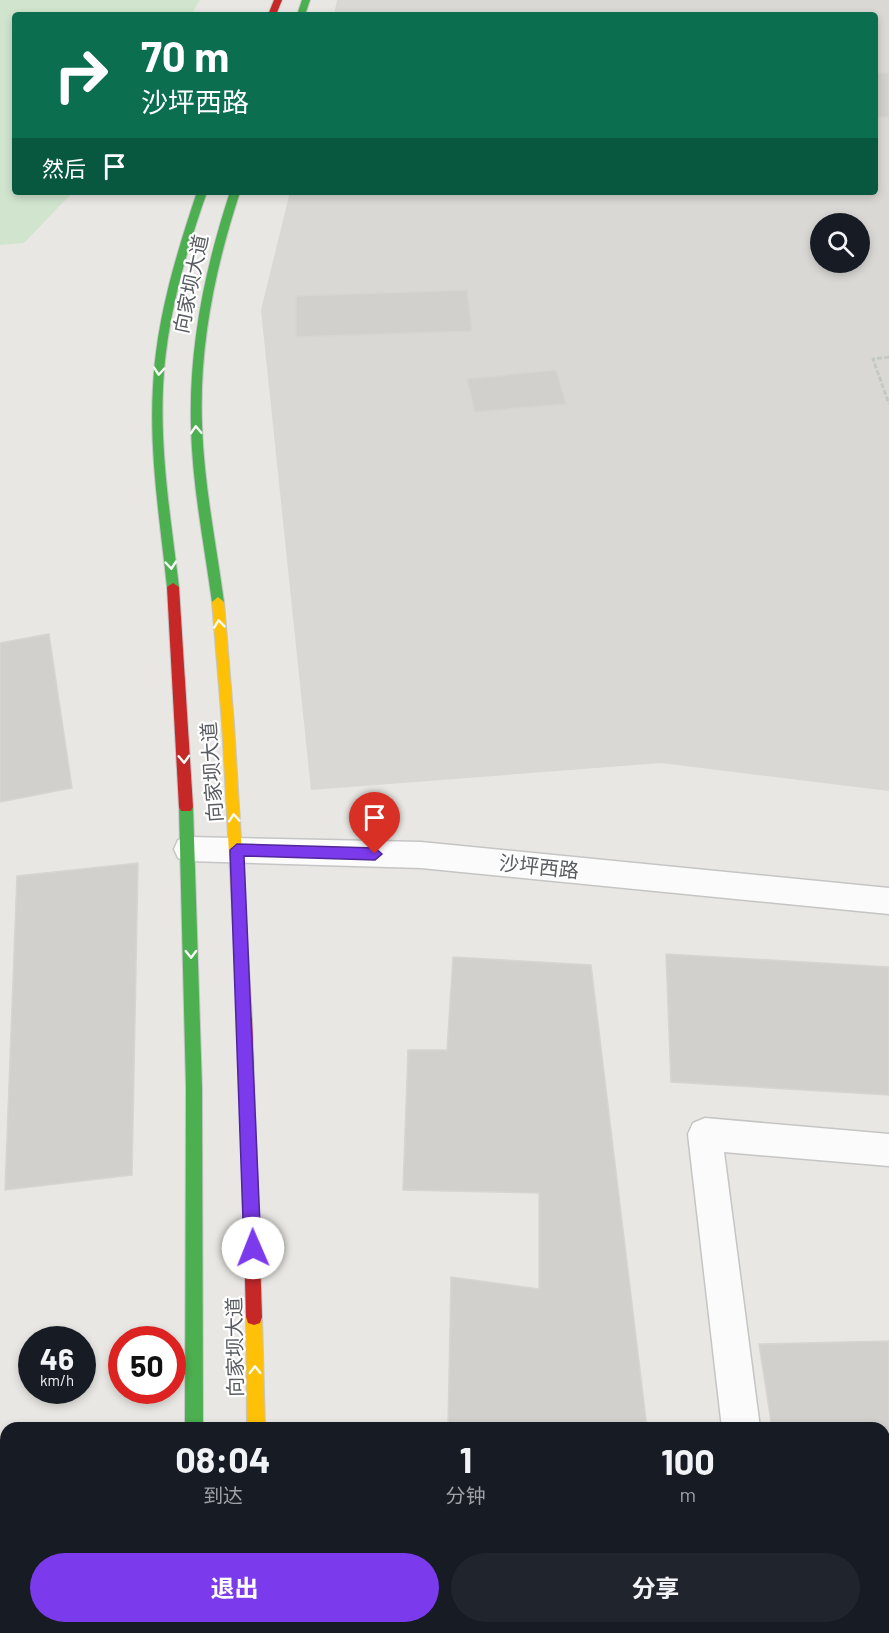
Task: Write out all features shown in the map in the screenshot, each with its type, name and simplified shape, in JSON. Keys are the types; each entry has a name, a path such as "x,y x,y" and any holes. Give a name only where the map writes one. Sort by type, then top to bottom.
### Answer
{"main road":[{"name":"向家坝大道","path":"194,1422 195,1233 188,849 178,645 159,465 157,409 160,359 169,303 181,254 201,195"},
{"name":"向家坝大道","path":"234,195 206,293 197,357 195,406 198,459 221,639 237,850 247,1075 256,1422"}],"street":[{"name":"沙坪西路","path":"188,849 421,855 889,901"},
{"path":"740,1422 705,1134 889,1150"}],"path":[{"path":"889,357 873,359 889,404"}],"shaded area":[{"path":"337,0 889,0 889,791 661,763 311,790 261,310 289,195 878,195 878,12 335,12"}],"green space":[{"path":"0,0 200,0 193,12 12,12 12,195 70,195 24,243 0,245"}],"building":[{"path":"878,73 889,73 889,117 878,117"},
{"path":"467,290 472,331 296,337 296,296"},
{"path":"556,370 566,404 475,412 467,379"},
{"path":"49,634 72,788 0,802 0,643"},
{"path":"138,863 132,1175 5,1190 17,876"},
{"path":"666,954 889,967 889,1095 671,1082"},
{"path":"453,957 591,965 646,1422 448,1422 451,1277 539,1289 539,1193 403,1190 408,1050 447,1050"},
{"path":"889,1341 889,1422 771,1422 759,1344"}],"traffic: fast":[{"path":"302,12 306,0"},
{"path":"173,587 160,462 158,387 167,312 186,240 201,195"},
{"path":"218,602 198,452 197,375 207,296 219,243 234,195"},
{"path":"186,807 194,1088 194,1422"}],"traffic: slow":[{"path":"218,602 228,724 245,1019"},
{"path":"254,1317 256,1422"}],"traffic: jam":[{"path":"273,12 278,0"},
{"path":"173,587 186,807"},
{"path":"245,1019 254,1317"}],"route":[{"path":"253,1248 237,850 375,854"}]}
